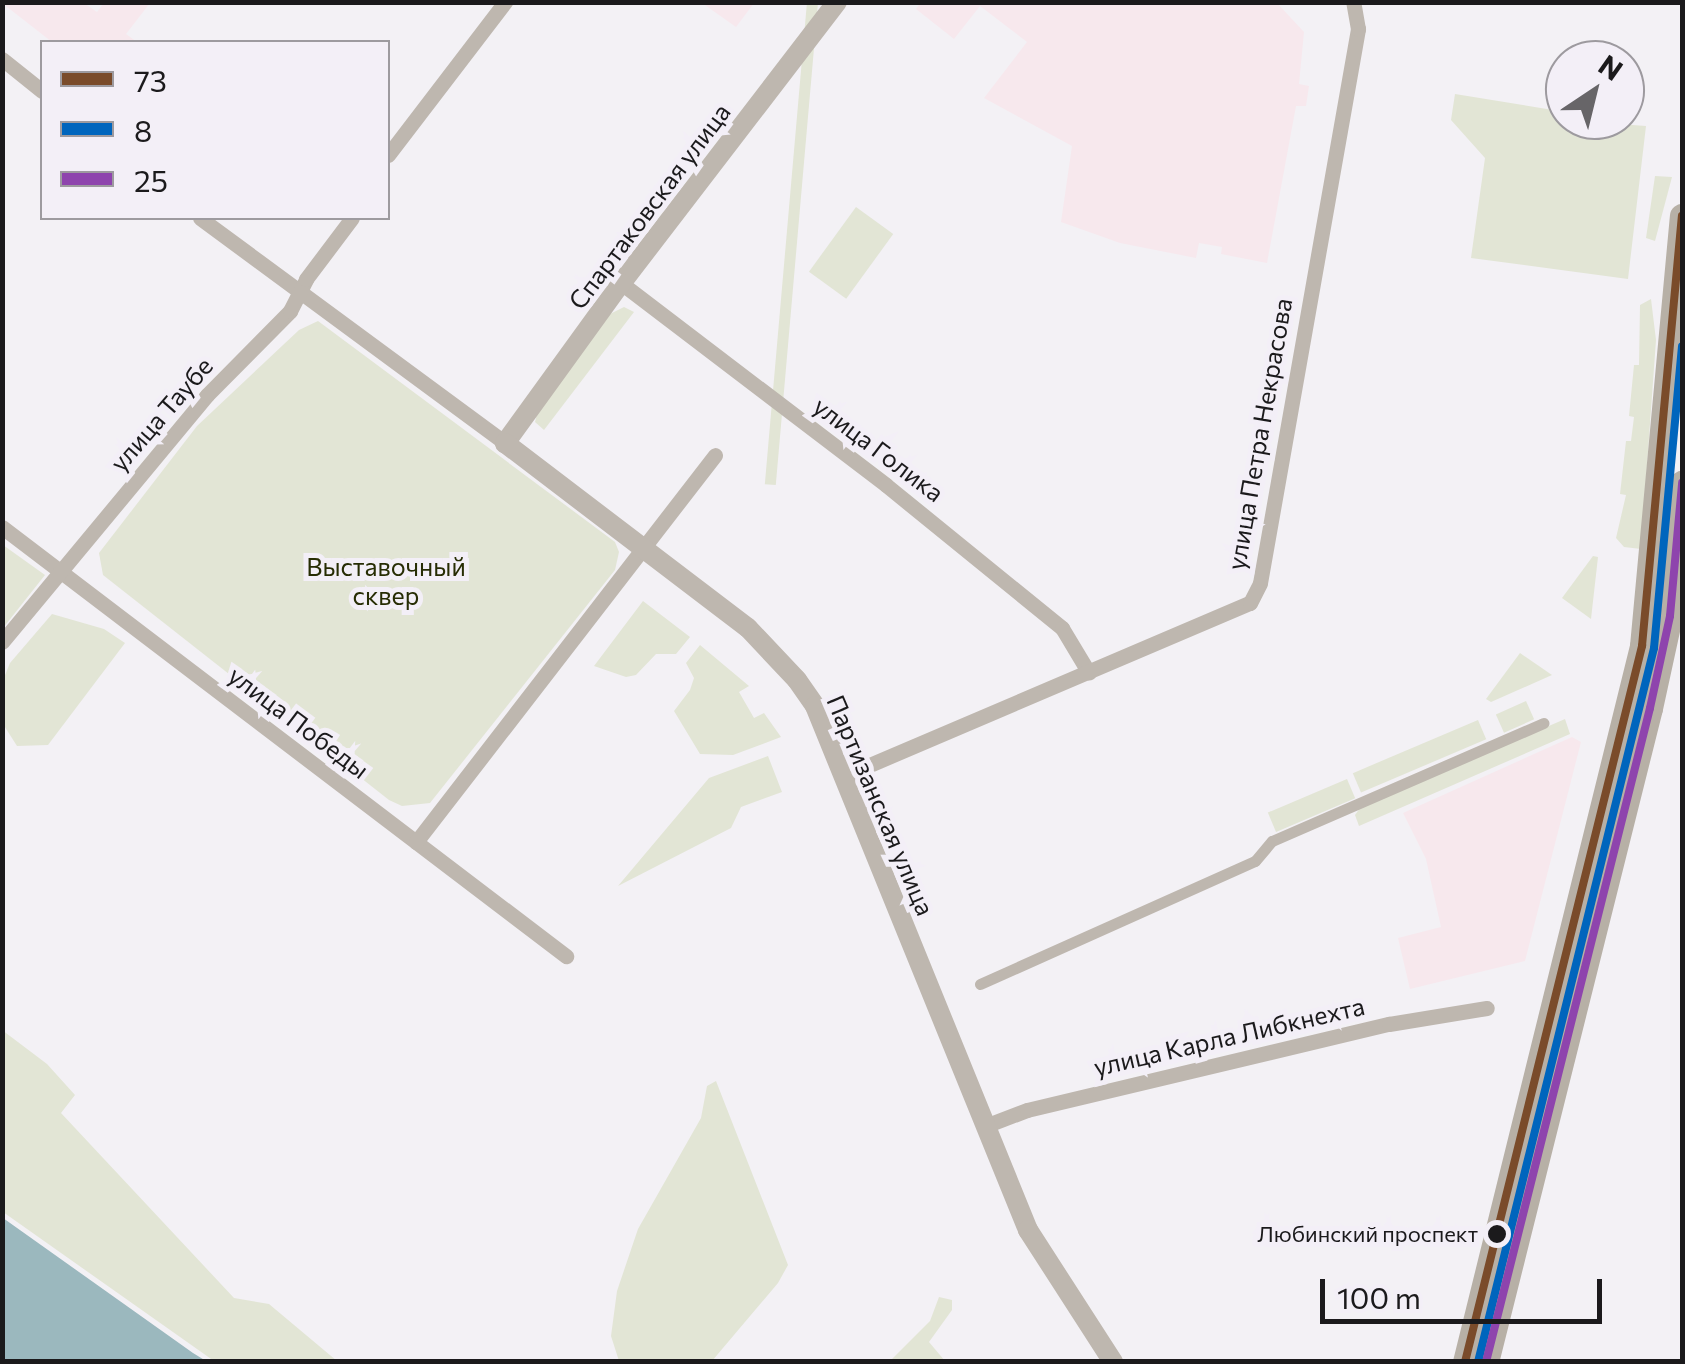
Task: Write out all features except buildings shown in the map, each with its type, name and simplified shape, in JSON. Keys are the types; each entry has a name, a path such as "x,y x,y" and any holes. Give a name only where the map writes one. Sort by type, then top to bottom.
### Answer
{"main road":[{"path":"1465,1362 1642,646 1682,216"},
{"path":"1486,1362 1676,616 1682,483"}],"street":[{"path":"390,153 505,2"},
{"name":"Спартаковская улица","path":"505,443 621,283 837,2"},
{"name":"улица Петра Некрасова","path":"846,775 1241,609 1256,593 1355,10"},
{"path":"2,59 40,89"},
{"name":"Партизанская улица","path":"203,220 646,548 775,655 815,706 846,775 1028,1230 1114,1362"},
{"name":"улица Таубе","path":"2,642 207,395 290,311 306,279 350,220"},
{"name":"улица Голика","path":"621,283 886,485 1062,628 1088,673"},
{"path":"416,842 715,455"},
{"name":"улица Победы","path":"2,527 566,956"},
{"path":"980,984 1255,861 1272,841 1544,723"},
{"name":"улица Карла Либкнехта","path":"985,1126 1027,1110 1353,1032 1487,1008"}],"shaded area":[{"path":"921,2 1277,3 1304,32 1299,84 1309,86 1306,106 1296,106 1267,263 1221,254 1222,247 1199,243 1196,258 1120,243 1061,222 1072,146 984,98 1027,42 980,6 954,39 916,9"},
{"path":"2,3 84,3 97,12 104,3 150,3 126,34 134,40 49,40"},
{"path":"702,3 754,3 736,27"},
{"path":"1572,737 1581,742 1525,961 1410,989 1398,938 1441,927 1426,859 1403,813"}],"green space":[{"path":"807,2 818,3 776,485 765,484"},
{"path":"1455,94 1545,109 1545,140 1644,140 1628,279 1471,258 1485,158 1451,120"},
{"path":"1655,176 1672,177 1655,241 1646,238"},
{"path":"856,207 893,234 846,299 809,272"},
{"path":"1651,299 1656,340 1641,549 1624,547 1616,538 1626,495 1620,494 1626,441 1631,441 1634,417 1629,416 1634,365 1639,365 1640,305"},
{"path":"624,307 634,312 544,430 535,422 537,414 610,314"},
{"name":"Выставочный сквер","path":"318,321 615,542 619,552 615,570 430,803 402,806 389,800 103,575 99,553 197,426 299,330"},
{"path":"2,546 45,575 3,628"},
{"path":"1593,556 1598,557 1591,619 1562,598"},
{"path":"643,601 690,637 676,654 656,654 636,675 626,677 594,666"},
{"path":"52,614 104,629 125,643 48,745 17,746 3,724 3,680 10,663"},
{"path":"700,645 749,686 739,692 754,718 764,713 781,737 733,755 700,754 674,711 690,690 694,678 686,663"},
{"path":"1520,653 1552,675 1491,702 1486,699"},
{"path":"1526,701 1534,719 1504,733 1496,714"},
{"path":"1565,719 1570,734 1359,826 1355,815 1360,808"},
{"path":"1478,720 1486,739 1361,792 1353,773"},
{"path":"768,756 782,792 741,807 731,828 618,886 709,778"},
{"path":"1347,779 1355,798 1276,832 1268,813"},
{"path":"2,1030 47,1064 75,1095 61,1113 234,1298 269,1304 337,1361 214,1361 3,1212"},
{"path":"716,1081 788,1265 778,1283 712,1361 619,1361 611,1336 617,1291 638,1229 701,1118 707,1086"},
{"path":"939,1297 952,1300 952,1310 929,1342 945,1361 890,1361 930,1321"}],"water":[{"path":"3,1218 193,1353 206,1361 3,1361"}],"transit line":[{"name":"73","path":"1465,1362 1642,646 1682,216"},
{"name":"8","path":"1478,1362 1654,648 1682,346"},
{"name":"25","path":"1486,1362 1650,708 1670,616 1682,483"}],"place":[{"name":"Любинский проспект","path":"1497,1234"}]}
